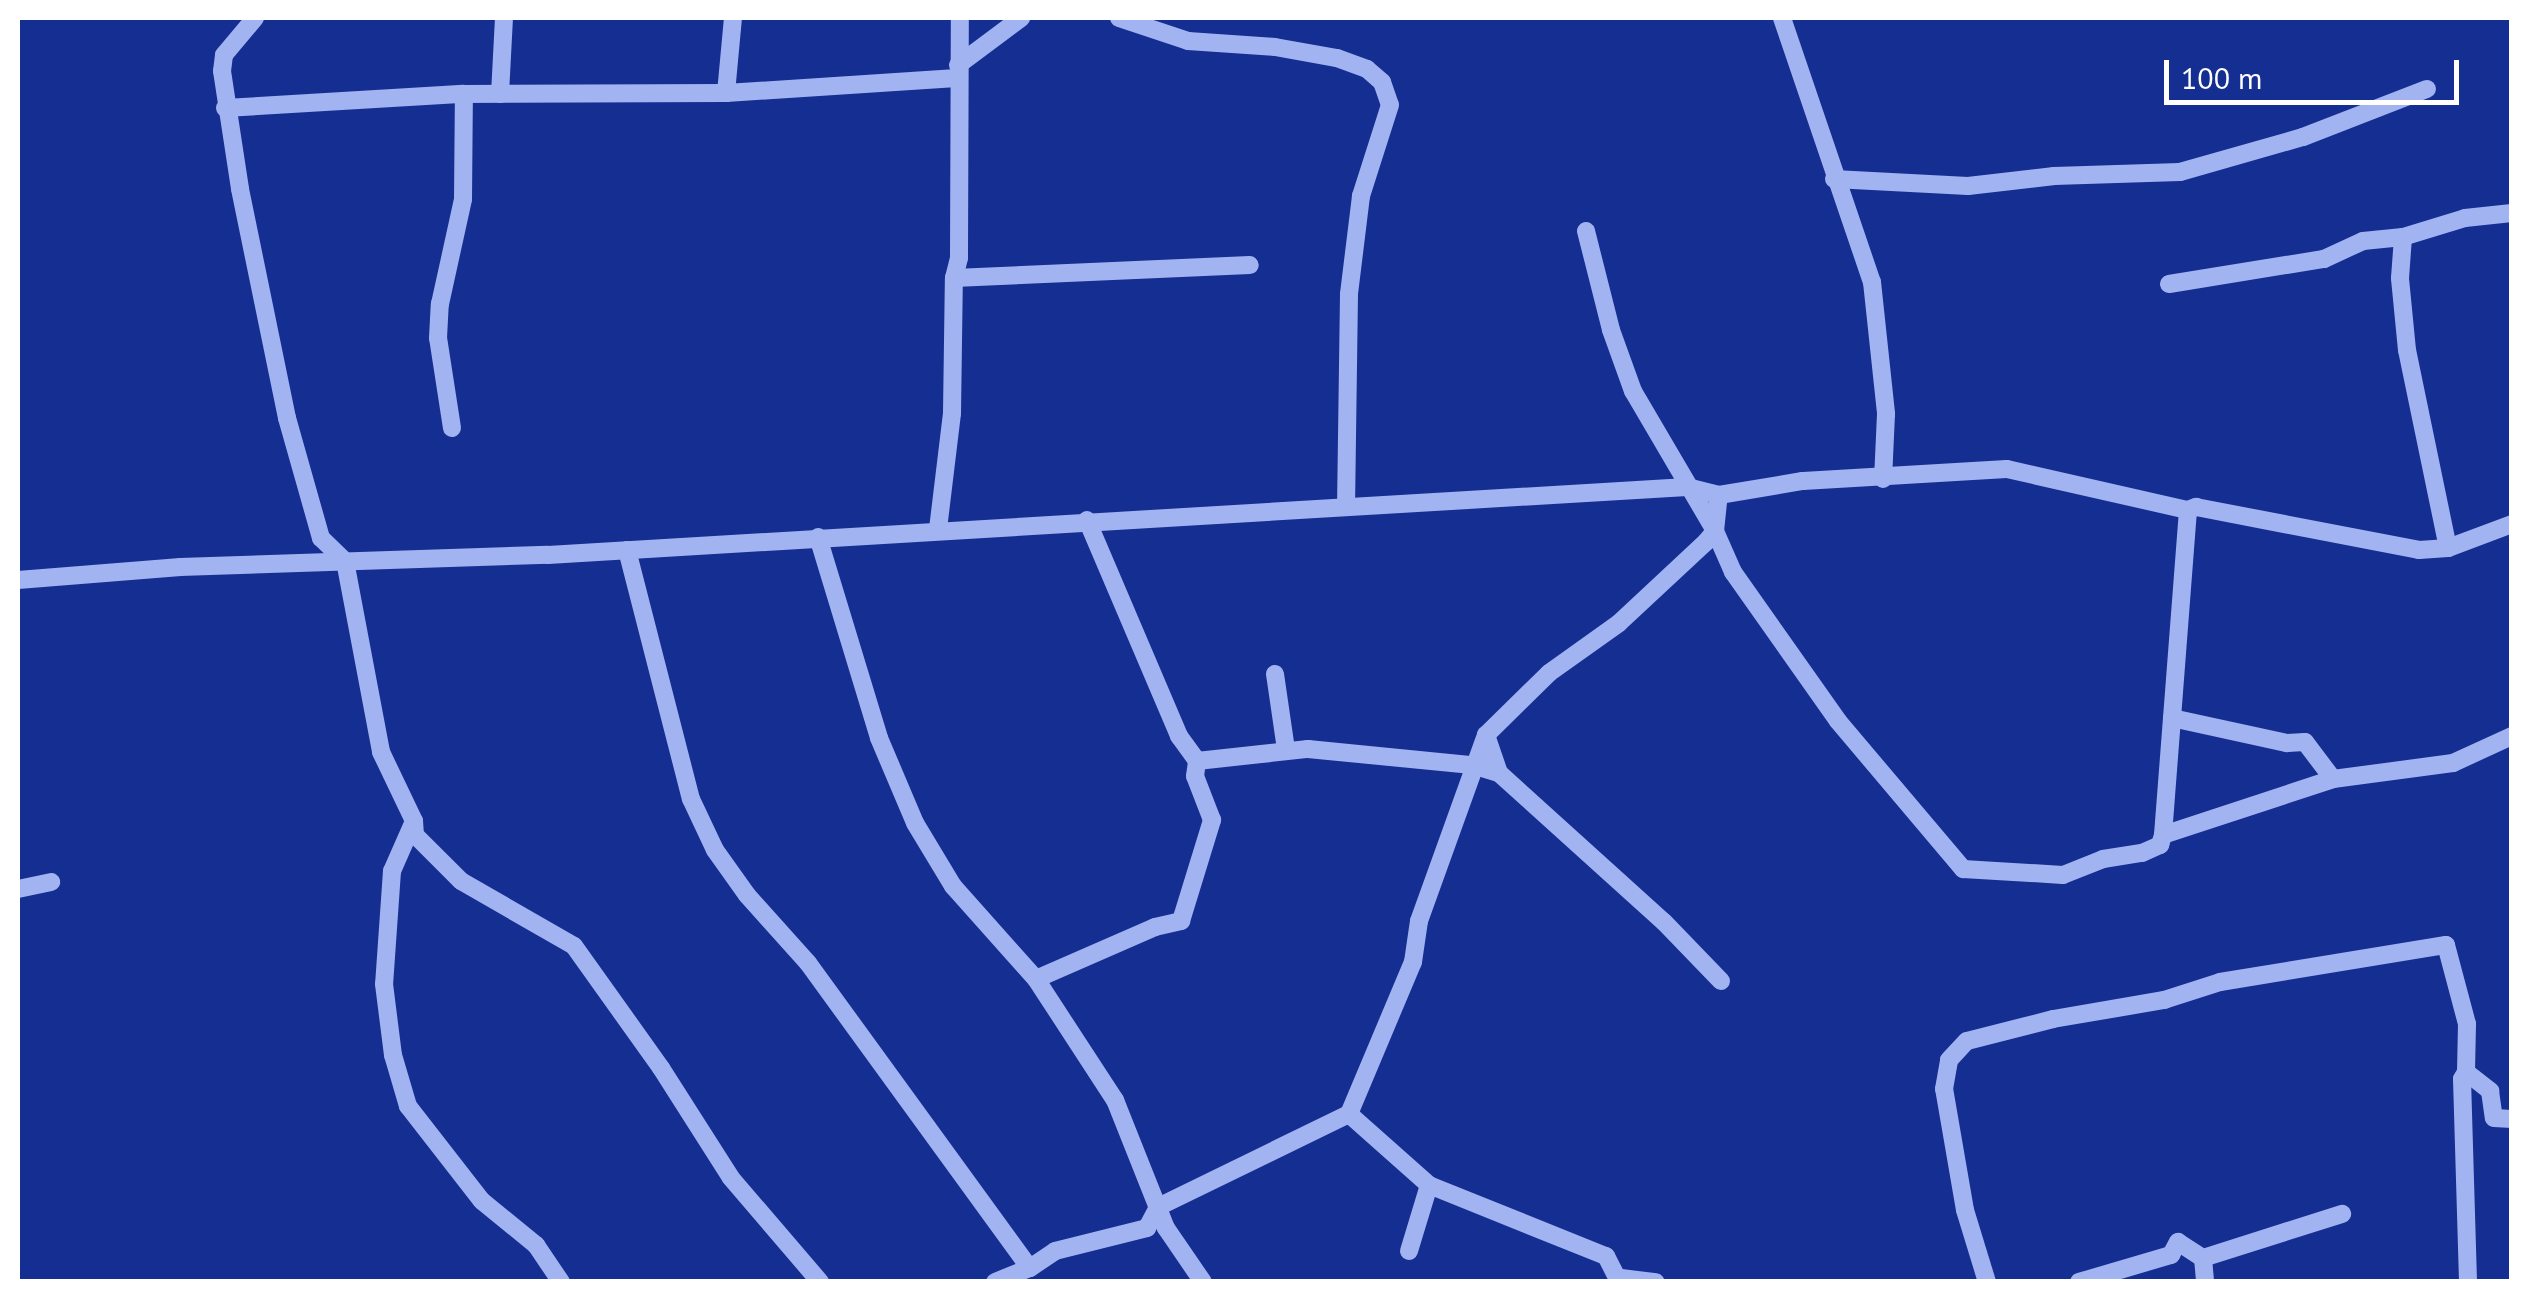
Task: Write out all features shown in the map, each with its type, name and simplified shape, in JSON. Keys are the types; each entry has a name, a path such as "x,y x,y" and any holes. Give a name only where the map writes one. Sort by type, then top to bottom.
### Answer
{"street":[{"path":"255,18 224,55 225,108 287,418 320,538 344,561 381,752 414,820 415,835 460,882 574,946 661,1068 731,1178 820,1282"},
{"path":"500,94 504,18"},
{"path":"726,93 733,18"},
{"path":"938,530 952,414 954,278 959,258 960,18"},
{"path":"225,108 464,94 726,93 958,71 1022,18"},
{"path":"1120,18 1188,41 1275,47 1337,58 1367,69 1382,82 1390,105 1361,196 1348,294 1346,506"},
{"path":"1782,18 1872,282 1886,414 1883,479"},
{"path":"1834,178 1968,186 2054,176 2180,172 2302,138 2427,89"},
{"path":"452,428 438,338 440,304 463,199 464,94"},
{"path":"2169,284 2324,259 2363,242 2402,236 2465,218 2512,213"},
{"path":"1586,232 1611,330 1633,391 1760,615 1838,721 1964,869 2063,875 2103,859 2142,854 2160,845 2188,510"},
{"path":"2402,236 2400,278 2407,350 2448,548"},
{"path":"954,278 1250,265"},
{"path":"18,580 180,567 627,550 1687,487 1718,495 1804,481 2008,470 2188,510 2196,506 2402,548 2448,548 2512,524"},
{"path":"995,1282 1030,1268 1055,1250 1147,1228 1158,1207 1349,1114 1413,962 1419,921 1486,734 1549,673 1667,582 1715,530 1718,495"},
{"path":"1036,980 1155,928 1181,922 1212,820 1195,776 1196,762 1180,736 1087,520"},
{"path":"818,538 879,738 915,823 953,886 1036,980 1115,1100 1166,1228 1202,1282"},
{"path":"627,550 691,799 716,850 747,895 808,962 1030,1268"},
{"path":"1275,674 1286,749"},
{"path":"2172,718 2287,743 2305,742 2333,778"},
{"path":"1486,734 1499,773"},
{"path":"2163,835 2333,778 2453,763 2512,736"},
{"path":"1196,762 1286,749 1472,765 1499,773 1664,922 1721,982"},
{"path":"414,820 392,871 384,984 393,1055 408,1106 482,1200 536,1246 562,1282"},
{"path":"18,889 51,882"},
{"path":"1987,1282 1965,1210 1944,1089 1949,1060 1968,1041 2053,1019 2164,1000 2220,982 2446,945 2467,1024 2466,1072 2462,1079 2468,1282"},
{"path":"2466,1072 2490,1092 2494,1118 2512,1119"},
{"path":"1349,1114 1428,1185 1606,1256 1620,1280 1656,1282"},
{"path":"1409,1251 1428,1185"},
{"path":"2203,1258 2342,1214"},
{"path":"2079,1282 2171,1254 2178,1242 2203,1258"},
{"path":"2203,1258 2206,1282"}]}
